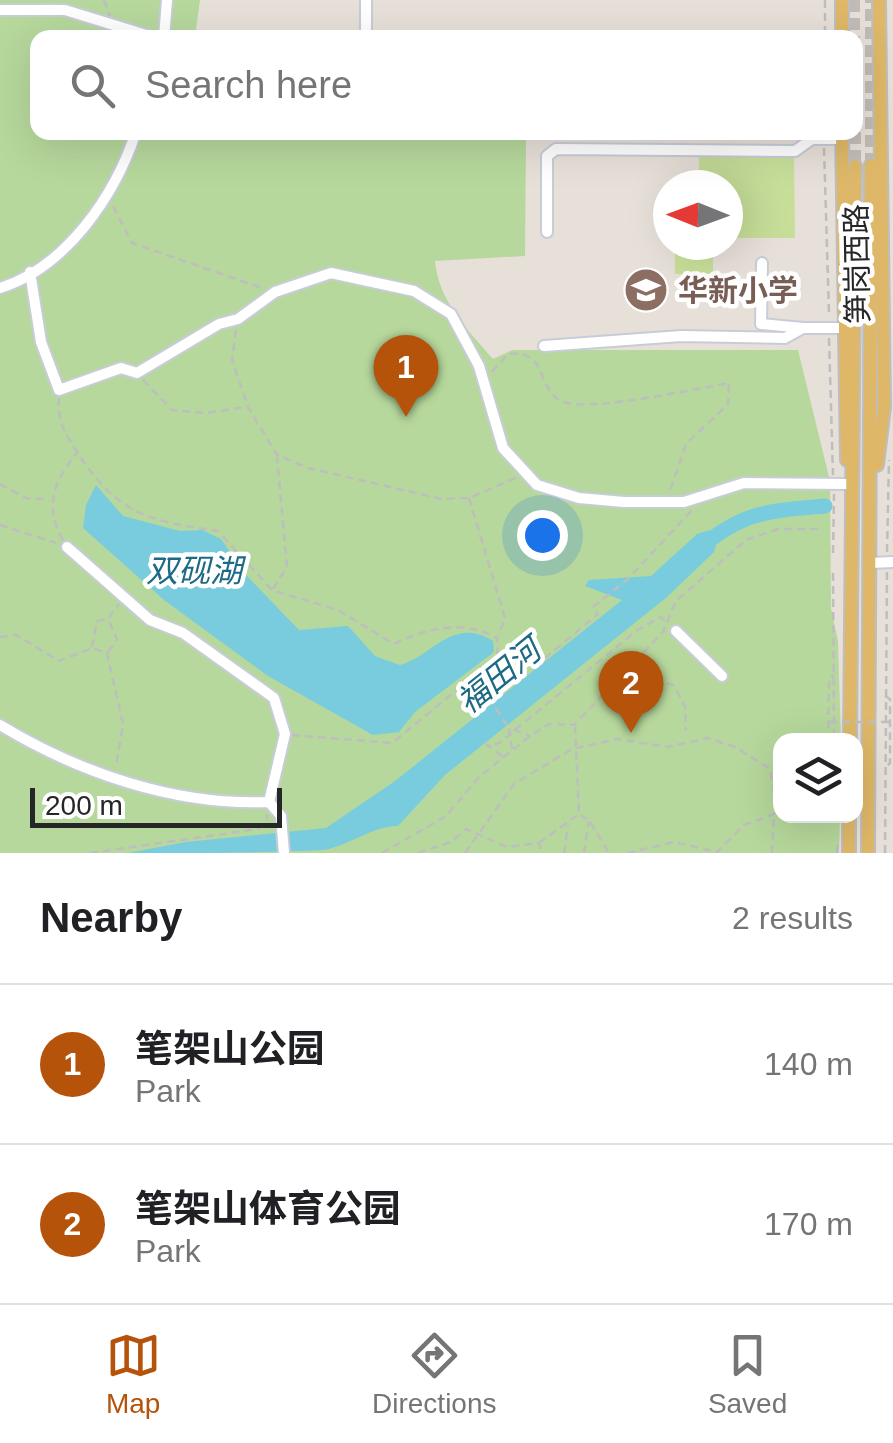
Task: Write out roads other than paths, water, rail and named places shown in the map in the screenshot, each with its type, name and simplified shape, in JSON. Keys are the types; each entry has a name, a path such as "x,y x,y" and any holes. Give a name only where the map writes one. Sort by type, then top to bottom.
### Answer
{"main road":[{"path":"842,0 842,30"},
{"name":"笋岗西路","path":"870,527 884,407 879,0"},
{"name":"笋岗西路","path":"842,140 843,328 853,526"},
{"name":"笋岗西路","path":"850,733 854,166"},
{"name":"笋岗西路","path":"868,853 870,166"},
{"path":"852,585 870,586"},
{"path":"849,853 850,823"}],"street":[{"path":"165,30 167,0"},
{"path":"366,0 366,30"},
{"path":"0,10 65,10 134,30"},
{"path":"0,288 30,272 88,223 126,164 134,140"},
{"path":"547,232 547,156 556,149 795,150 807,140"},
{"path":"762,263 761,324 843,328"},
{"path":"30,272 41,342 60,390 121,368 137,373 218,324 238,319 275,292 331,273 428,296 451,314 484,382 503,448 524,475 538,485 579,498 684,502 744,483 849,484"},
{"path":"544,346 681,336 785,338 804,328"},
{"path":"67,547 150,620 182,633 274,698 285,734 267,802"},
{"path":"870,563 891,562"},
{"path":"671,627 722,676"},
{"path":"0,725 58,756 114,777 220,802 267,802 281,816 284,853"}],"water":[{"name":"双砚湖","path":"96,485 123,516 180,531 202,530 221,539 247,576 299,630 348,626 375,656 400,665 454,635 466,633 493,641 494,652 415,712 399,732 373,735 268,676 164,600 83,528 86,505"},
{"path":"710,530 718,539 714,552 667,597 445,775 398,826 324,850 128,853 186,842 326,828 395,781 622,600 585,586 589,580 651,576 697,534"}],"waterway":[{"name":"福田河","path":"699,549 743,520 788,509 825,506"}],"tunnel":[{"path":"854,0 854,30"},
{"path":"871,0 871,165"},
{"path":"855,140 855,166"}],"place":[{"name":"华新小学","path":"646,290"},
{"name":"笔架山公园","path":"406,417"},
{"name":"笔架山体育公园","path":"631,733"}]}
